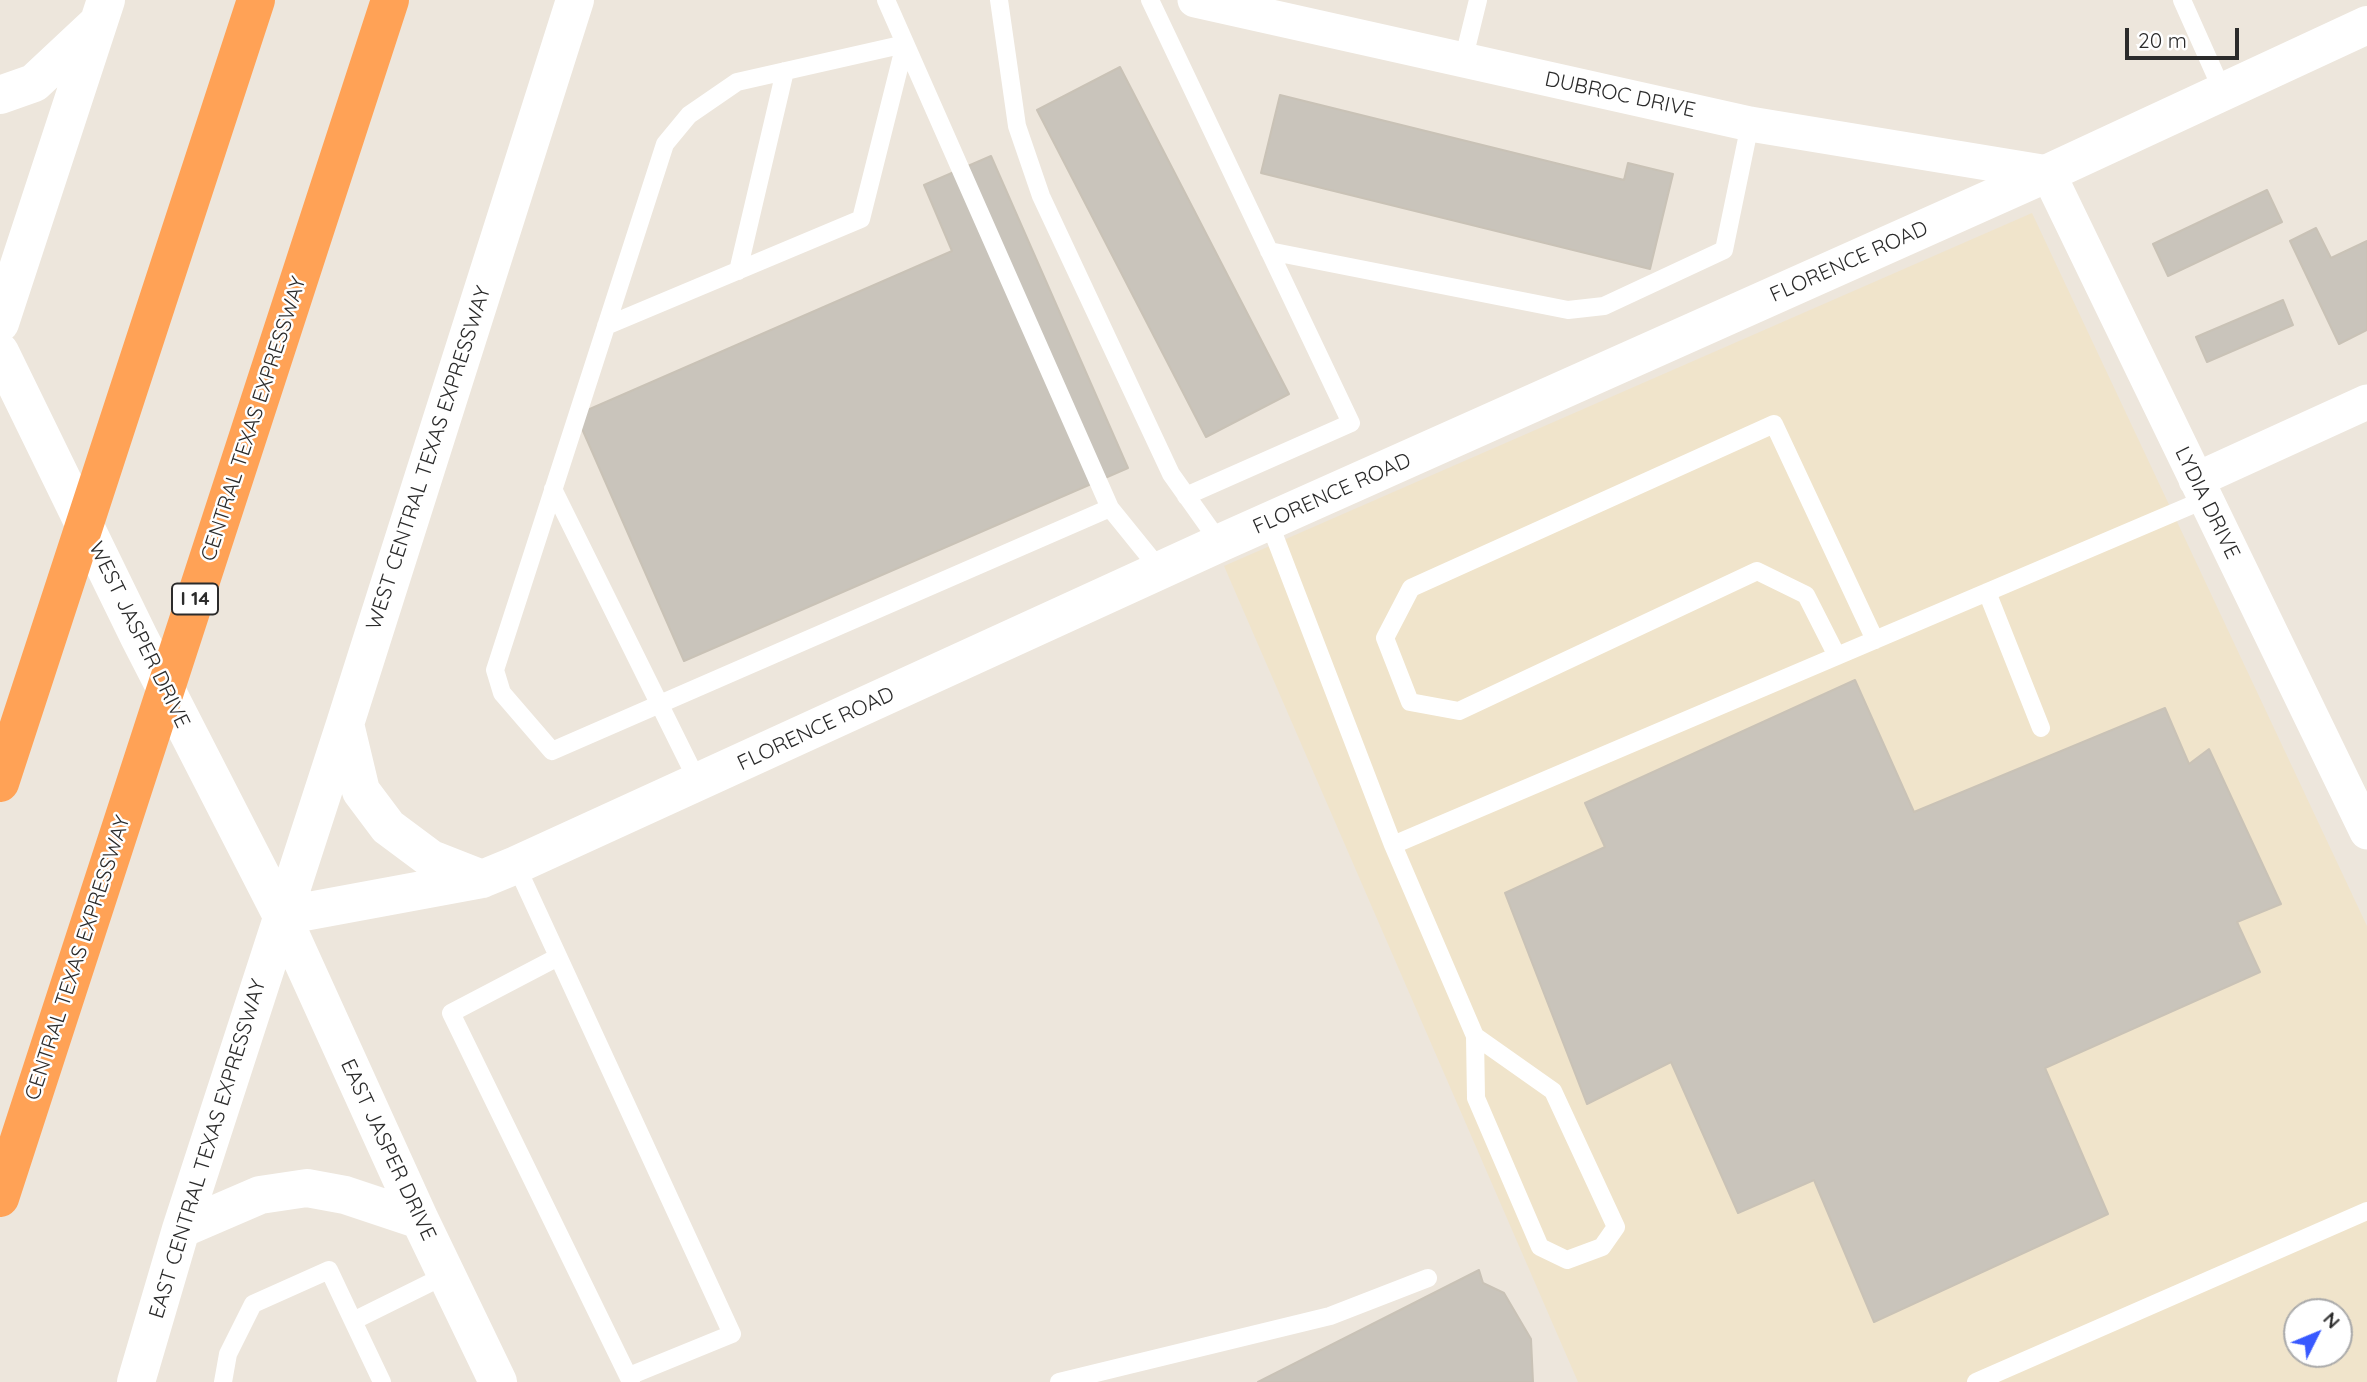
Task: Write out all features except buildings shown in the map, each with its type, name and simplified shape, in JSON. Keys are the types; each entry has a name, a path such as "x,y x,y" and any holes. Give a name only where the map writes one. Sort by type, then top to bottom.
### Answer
{"highway":[{"path":"0,783 256,0"},
{"name":"CENTRAL TEXAS EXPRESSWAY","path":"0,1198 390,0"},
{"path":"0,695 38,664"}],"street":[{"name":"WEST CENTRAL TEXAS EXPRESSWAY","path":"282,916 575,0"},
{"name":"DUBROC DRIVE","path":"1195,0 1282,10 1463,61 1751,124 2048,173"},
{"path":"0,95 34,83 102,12"},
{"path":"0,323 102,12"},
{"name":"FLORENCE ROAD","path":"282,916 499,872 1220,543 2048,173 2367,25"},
{"name":"LYDIA DRIVE","path":"2048,173 2367,832"},
{"name":"WEST JASPER DRIVE","path":"0,352 231,821 282,916"},
{"path":"2201,489 2367,402"},
{"path":"345,723 360,791 388,827 431,859 499,872"},
{"name":"EAST JASPER DRIVE","path":"282,916 491,1379"},
{"name":"EAST CENTRAL TEXAS EXPRESSWAY","path":"135,1382 181,1229 282,916"},
{"path":"181,1229 260,1195 306,1188 345,1195 419,1220"}],"lane":[{"path":"886,0 1110,508 1161,571"},
{"path":"999,0 1017,126 1041,196 1171,474 1220,543"},
{"path":"1150,0 1351,423 1186,496"},
{"path":"1463,61 1478,0"},
{"path":"2182,0 2223,92"},
{"path":"905,44 737,82 689,115 665,144 495,670 502,693 552,751 1110,508"},
{"path":"606,326 862,219 905,44"},
{"path":"738,271 785,71"},
{"path":"1269,251 1568,310 1604,306 1724,250 1751,124"},
{"path":"1837,656 1807,595 1757,571 1459,712 1410,702 1385,638 1411,588 1774,424 1875,640"},
{"path":"553,489 698,782"},
{"path":"1393,845 1987,592 2201,489"},
{"path":"1269,522 1393,845 1475,1036 1476,1098 1540,1247 1567,1260 1602,1247 1616,1227 1553,1091 1475,1036"},
{"path":"1987,592 2041,728"},
{"path":"499,872 558,957 732,1334 630,1379 451,1013 558,957"},
{"path":"1976,1382 2367,1212"},
{"path":"223,1382 228,1354 253,1304 329,1270 382,1382"},
{"path":"353,1321 446,1275"},
{"path":"1059,1382 1330,1316 1428,1278"}],"shaded area":[{"path":"2032,213 2367,926 2367,1382 1578,1382 1224,566"}]}
